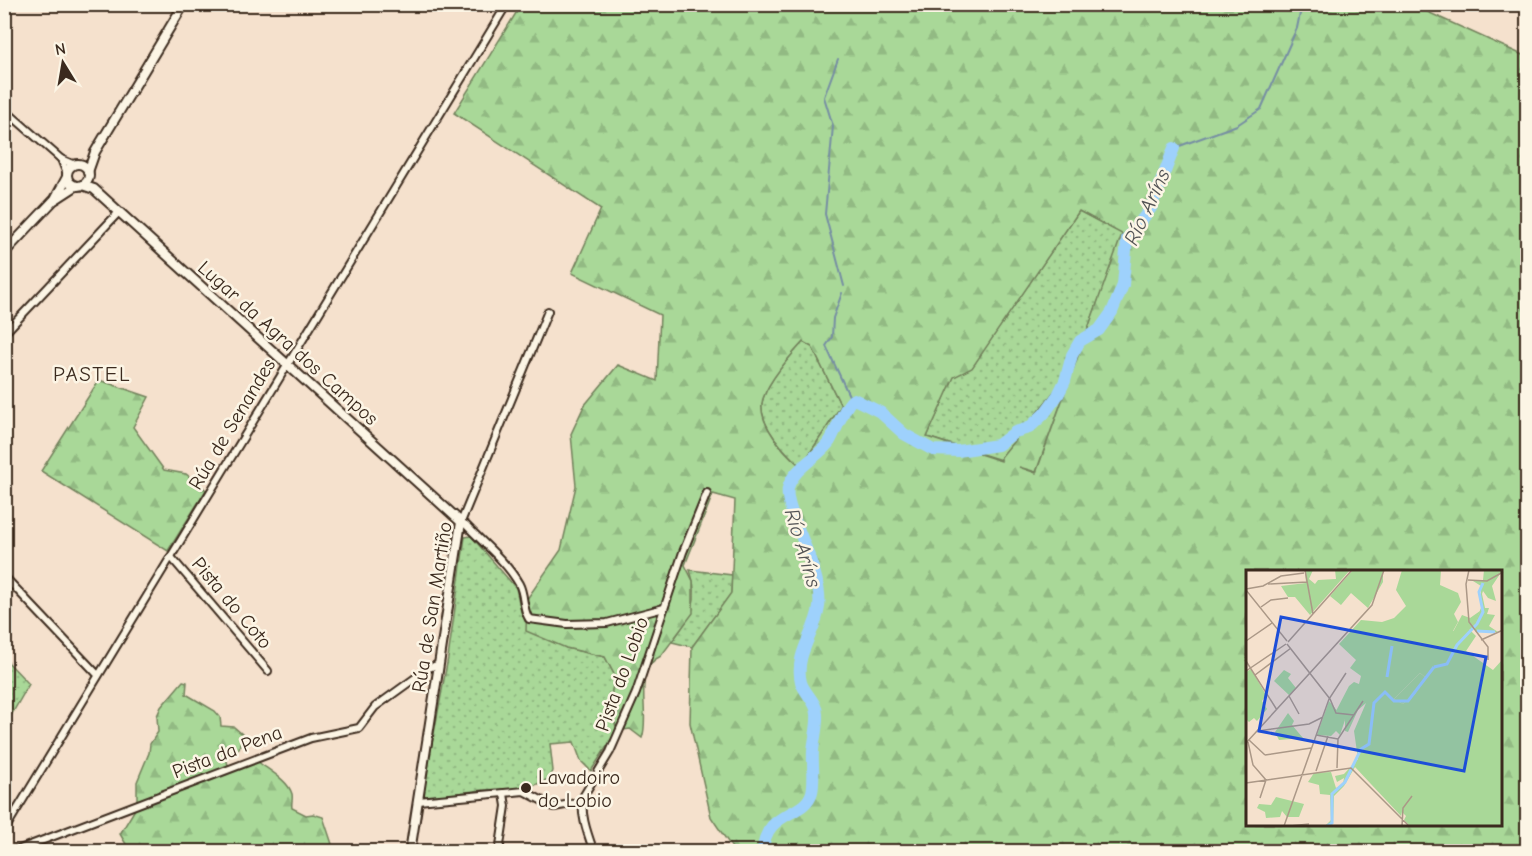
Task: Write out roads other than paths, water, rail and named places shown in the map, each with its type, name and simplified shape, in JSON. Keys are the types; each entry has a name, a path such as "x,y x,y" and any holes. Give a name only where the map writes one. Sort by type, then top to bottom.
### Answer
{"street":[{"path":"4,253 55,199 79,185 88,175 95,152 184,4"},
{"name":"Rúa de Senandes","path":"4,831 507,4"},
{"path":"4,110 61,159 77,164 88,175"},
{"path":"55,199 67,175 77,164 95,152"},
{"path":"61,159 67,175 79,185"},
{"name":"Lugar da Agra dos Campos","path":"88,175 94,189 461,522"},
{"name":"Lugar da Agra dos Campos","path":"79,185 94,189"},
{"path":"4,334 119,212"},
{"name":"Rúa de San Martiño","path":"410,852 461,522 548,311"},
{"name":"Pista do Lobio","path":"582,802 589,785 619,735 683,552 707,493"},
{"path":"461,522 514,576 521,588 524,611 529,619 567,624 607,623 664,608"},
{"name":"Pista do Coto","path":"171,557 268,671"},
{"path":"4,576 98,675"},
{"name":"Pista da Pena","path":"12,852 311,738 352,731 364,723 375,707 429,668 439,664"},
{"path":"418,801 529,792 554,807 582,802 594,852"},
{"path":"499,852 506,806 504,794"}],"waterway":[{"path":"1174,148 1237,125 1261,109 1297,28 1302,4"},
{"path":"838,59 824,97 833,126 825,214 844,286"},
{"name":"Río Aríns","path":"763,852 765,838 770,829 777,821 808,800 813,782 813,751 817,714 815,705 801,682 800,662 817,616 819,592 816,576 788,498 788,488 795,474 830,441 844,411 854,399 880,412 904,434 933,450 958,451 998,445 1015,432 1029,428 1044,414 1058,395 1065,381 1072,355 1080,341 1099,330 1112,312 1123,285 1127,239 1151,208 1174,148"},
{"path":"842,293 833,318 832,337 826,346 851,400"}],"place":[{"name":"Lavadoiro do Lobio","path":"526,788"}],"district":[{"name":"PASTEL","path":"92,374"}]}
